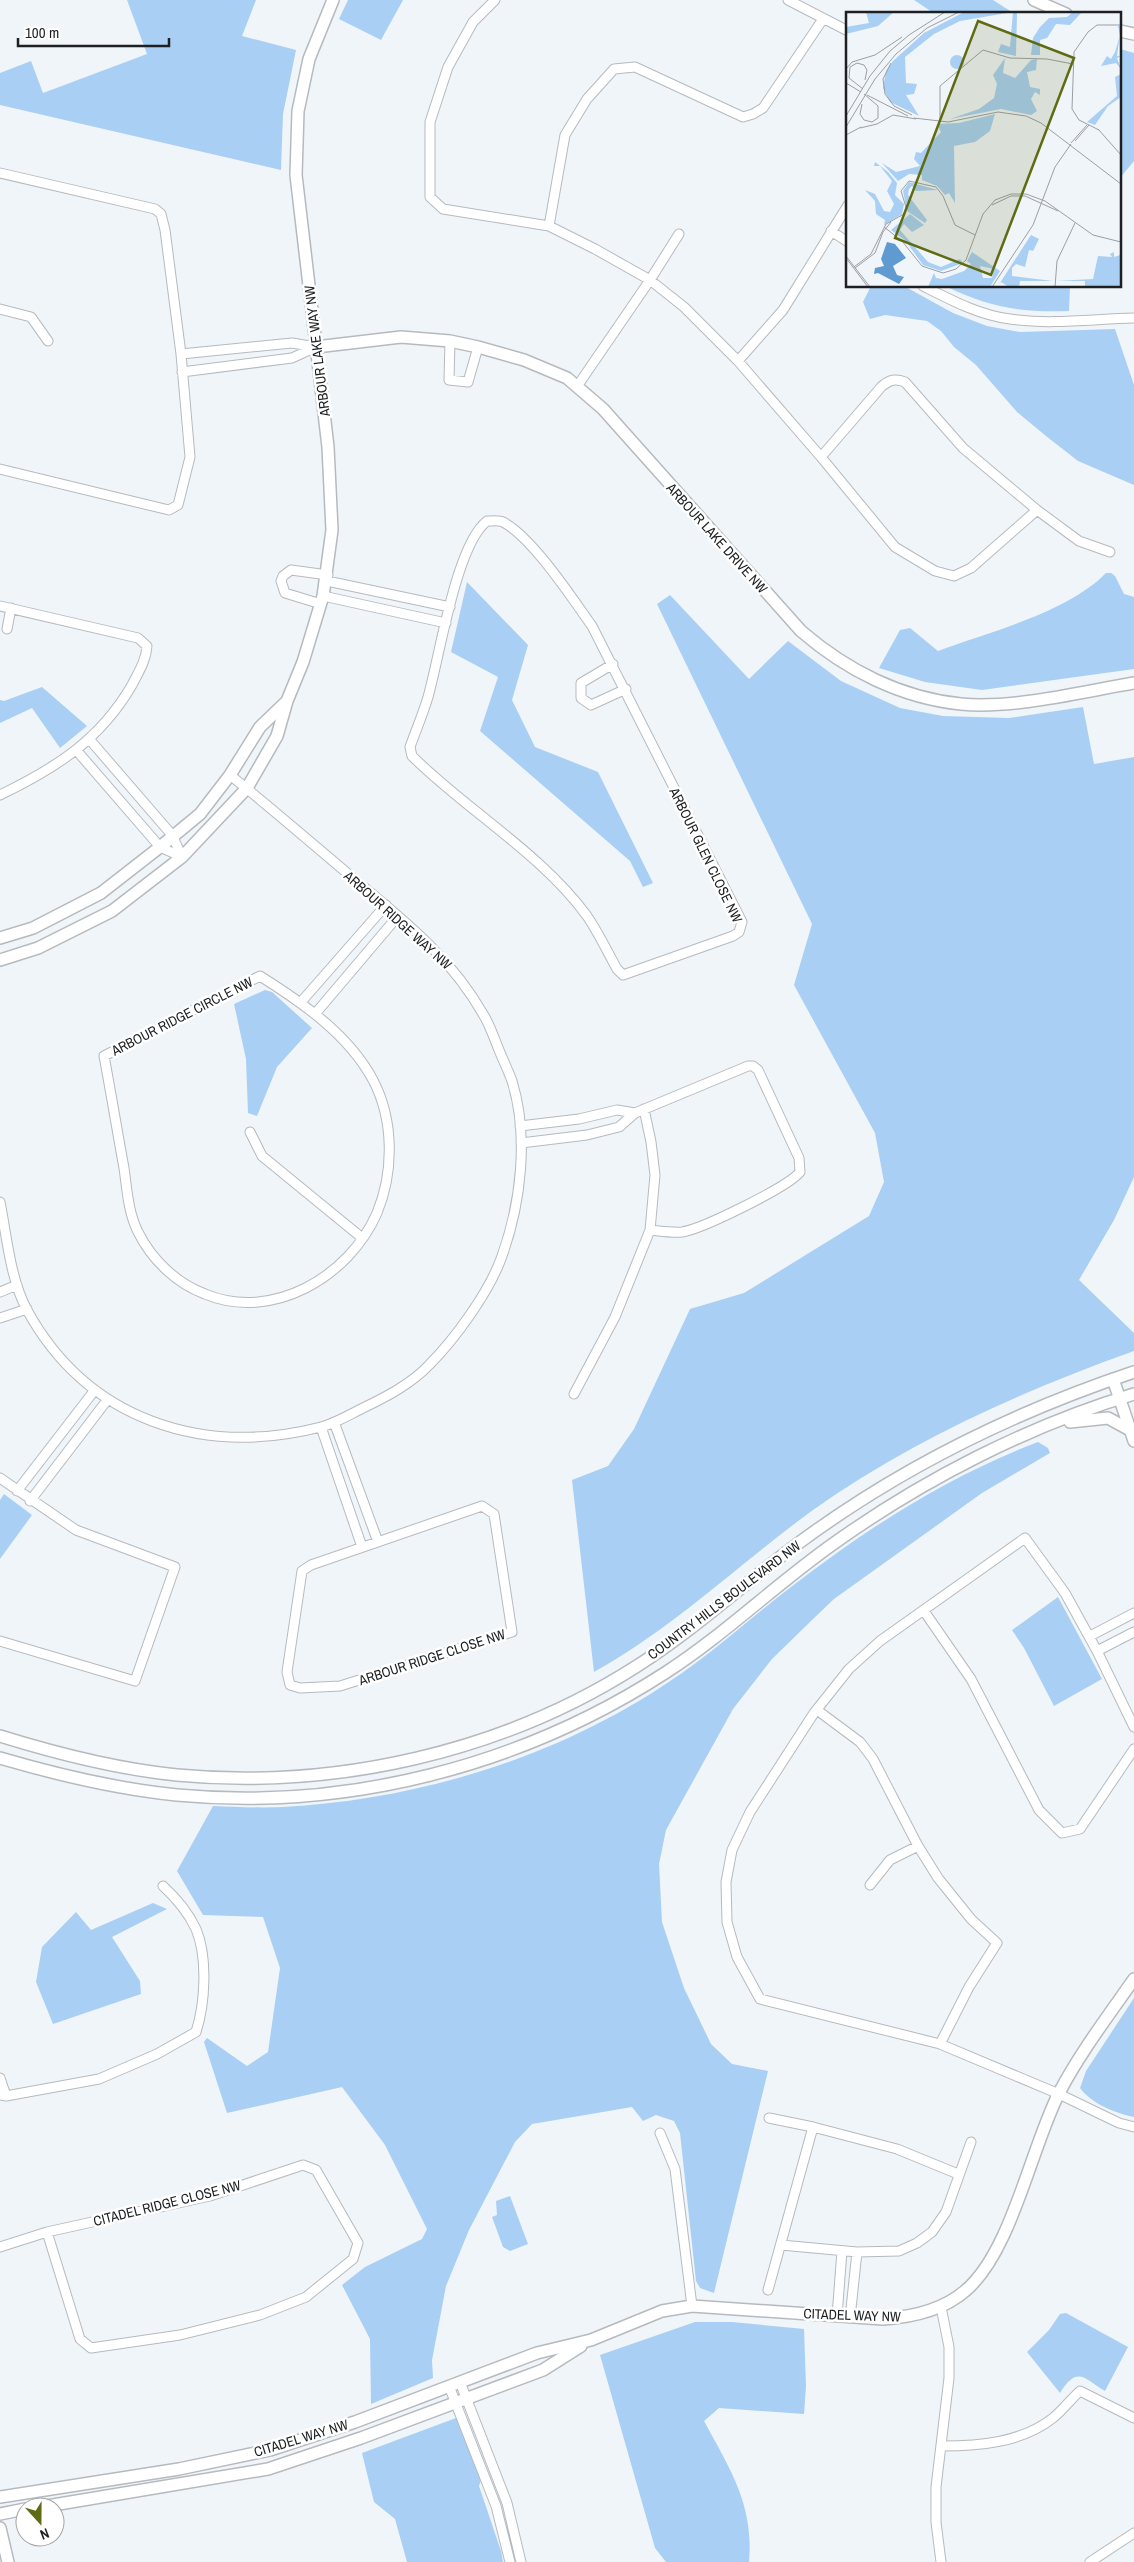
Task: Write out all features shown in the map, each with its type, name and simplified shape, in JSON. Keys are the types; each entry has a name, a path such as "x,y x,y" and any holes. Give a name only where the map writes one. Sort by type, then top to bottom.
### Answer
{"street":[{"name":"ARBOUR LAKE WAY NW","path":"0,960 38,948 112,911 182,857 246,788 277,736 287,701 304,662 327,578 332,530 329,456 296,175 298,111 309,58 333,0"},
{"path":"495,0 473,22 448,67 439,94 430,122 430,197 443,209 549,226 650,280 684,307 738,361 821,456 895,547 935,571 954,576 971,568 1037,510"},
{"path":"788,0 846,30"},
{"path":"1034,0 1061,12"},
{"path":"549,226 565,135 587,98 614,69 634,67 743,116 753,114 762,108 823,19"},
{"path":"0,173 154,209 161,214 165,230 181,354 190,457 178,505 169,510 0,469"},
{"path":"738,361 784,310 846,209"},
{"path":"831,231 846,241"},
{"path":"578,385 679,234"},
{"path":"927,288 970,309 1010,319 1048,321 1134,318"},
{"path":"0,310 31,317 48,342"},
{"name":"ARBOUR LAKE DRIVE NW","path":"316,347 401,337 450,341 524,360 567,378 578,385 609,415 801,631 827,653 856,671 913,694 962,704 1035,700 1134,683"},
{"path":"450,341 449,380 468,382 478,347"},
{"path":"181,354 292,343 316,347"},
{"path":"182,372 292,358 316,347"},
{"path":"821,456 882,386 891,380 905,382 963,448 1037,510 1079,541 1110,552"},
{"name":"ARBOUR GLEN CLOSE NW","path":"501,520 520,535 563,586 592,626 626,689 657,757 742,922 739,932 733,936 623,975 616,969 587,916 567,891 508,837 412,756 410,747 428,698 450,607 460,566 479,527 488,521 501,520"},
{"path":"446,623 285,593 281,581 283,576 291,570 450,607"},
{"path":"0,606 138,638 146,646 146,659 124,698 90,740 78,751 34,778 0,795"},
{"path":"7,629 12,608"},
{"path":"613,664 581,683 581,698 591,705 626,689"},
{"name":"ARBOUR LAKE WAY NW","path":"0,938 33,928 101,893 200,814 230,775 260,727 287,701"},
{"path":"90,740 172,835 182,857"},
{"path":"78,751 160,847 182,857"},
{"name":"ARBOUR RIDGE WAY NW","path":"0,1202 17,1285 27,1309 60,1358 94,1391 126,1411 181,1432 214,1436 280,1435 320,1427 387,1396 429,1366 472,1312 502,1258 517,1197 521,1143 520,1126 512,1082 484,1016 449,963 386,905 230,775"},
{"path":"301,1002 386,905"},
{"path":"315,1014 398,916"},
{"name":"ARBOUR RIDGE CIRCLE NW","path":"260,976 301,1002 353,1050 374,1081 386,1116 389,1152 385,1187 376,1214 362,1237 344,1261 330,1272 289,1297 253,1304 219,1300 192,1289 170,1274 153,1256 138,1231 129,1206 104,1056 260,976"},
{"path":"521,1143 587,1136 618,1127 639,1111 748,1066 753,1066 758,1070 800,1158 800,1172 791,1180 717,1219 682,1232 650,1230"},
{"path":"520,1126 579,1119 617,1110 639,1111"},
{"path":"574,1394 615,1317 650,1230 655,1175 651,1142 639,1111"},
{"path":"250,1132 262,1156 362,1237"},
{"path":"0,1292 17,1285"},
{"path":"0,1318 27,1309"},
{"path":"1131,1373 1134,1393"},
{"name":"COUNTRY HILLS BOULEVARD NW","path":"0,1736 83,1759 122,1767 177,1775 240,1778 341,1772 394,1763 488,1737 568,1704 635,1668 677,1640 798,1544 902,1475 994,1428 1131,1373"},
{"path":"1113,1379 1132,1435"},
{"path":"17,1491 94,1391"},
{"name":"COUNTRY HILLS BOULEVARD NW","path":"0,1758 80,1779 124,1788 177,1795 227,1798 282,1797 374,1787 424,1777 476,1762 560,1730 615,1703 665,1673 700,1648 796,1571 872,1518 953,1471 1051,1424 1134,1393"},
{"path":"30,1501 108,1399"},
{"path":"1051,1424 1108,1418 1132,1435"},
{"path":"334,1422 378,1542"},
{"path":"320,1427 362,1547"},
{"path":"0,1478 30,1501 76,1530 175,1567 134,1681 0,1641"},
{"name":"ARBOUR RIDGE CLOSE NW","path":"482,1506 491,1510 494,1514 512,1632 340,1686 293,1687 287,1679 287,1672 302,1571 311,1565 378,1542 482,1506"},
{"path":"1134,1727 1090,1636 1065,1593 1025,1538 880,1642 849,1669 817,1710 750,1812 732,1850 726,1882 727,1922 737,1957 760,1999 940,2044 1059,2094 1119,2123 1134,2127"},
{"path":"924,1611 971,1679 1039,1810 1062,1833 1080,1829 1134,1749"},
{"path":"1090,1636 1134,1613"},
{"path":"1098,1651 1134,1632"},
{"path":"817,1710 860,1742 873,1759 918,1846 938,1878 960,1905 997,1943 968,1987 940,2044"},
{"path":"870,1885 890,1860 918,1846"},
{"path":"0,2078 2,2097 99,2079 156,2054 196,2032 202,2014 204,1966 196,1930 176,1898 164,1886"},
{"name":"CITADEL WAY NW","path":"0,2497 179,2469 270,2450 355,2422 537,2354 591,2340 662,2312 692,2306 850,2318 910,2317 941,2307 965,2291 990,2261 1008,2223 1059,2094 1086,2048 1134,1978"},
{"path":"769,2118 813,2127 897,2149 958,2174"},
{"path":"768,2290 781,2245 790,2203 813,2127"},
{"path":"660,2133 675,2168 692,2306"},
{"path":"781,2245 857,2252 899,2251 917,2243 932,2232 946,2212 971,2142"},
{"name":"CITADEL RIDGE CLOSE NW","path":"0,2247 46,2232 210,2196 302,2165 316,2170 358,2243 353,2258 306,2296 260,2315 180,2335 91,2348 80,2339 46,2232"},
{"path":"838,2316 842,2251"},
{"path":"850,2318 857,2252"},
{"path":"941,2307 949,2347 949,2378 936,2487 936,2522 941,2562"},
{"name":"CITADEL WAY NW","path":"65,2503 268,2469 361,2438 461,2399 543,2370 591,2340"},
{"path":"455,2384 508,2503 521,2562"},
{"path":"941,2446 979,2446 1020,2436 1052,2418 1080,2390 1134,2418"},
{"path":"461,2399 496,2506 510,2562"},
{"path":"355,2422 361,2438"},
{"path":"179,2469 181,2485"},
{"path":"0,2514 15,2512"},
{"path":"0,2528 8,2562"},
{"path":"1090,2562 1134,2533"}],"shaded area":[{"path":"127,0 256,0 242,36 296,50 283,114 281,170 0,105 0,73 31,61 43,93 147,54"},
{"path":"348,0 403,0 381,40 339,19"},
{"path":"914,0 993,0 1012,12 932,12"},
{"path":"1122,50 1134,53 1134,161 1122,176"},
{"path":"870,288 908,288 953,313 987,326 1020,332 1115,329 1134,385 1134,485 1078,461 1046,436 1017,412 976,365 954,347 941,331 927,321 885,315 870,319 863,302"},
{"path":"950,288 1070,288 1069,311 1020,310 990,304"},
{"path":"1106,573 1111,573 1115,576 1124,594 1134,597 1134,669 982,690 925,682 879,668 900,630 910,628 938,651 1050,610 1090,587"},
{"path":"467,582 528,645 512,700 535,747 598,772 653,883 643,887 630,861 480,731 498,677 451,652"},
{"path":"670,595 749,679 788,641 841,681 900,708 943,716 1009,718 1083,707 1094,764 1134,757 1134,1177 1114,1220 1079,1280 1134,1333 1134,1351 1092,1366 1009,1401 928,1440 888,1462 813,1510 651,1636 594,1672 572,1480 608,1466 634,1429 690,1309 744,1293 869,1216 884,1182 875,1133 794,985 812,924 657,604"},
{"path":"42,687 87,726 60,748 32,708 0,723 0,700 4,701"},
{"path":"265,990 272,992 312,1028 277,1067 257,1116 248,1113 246,1059 234,1004"},
{"path":"1038,1442 1048,1448 1050,1453 982,1493 834,1599 772,1659 733,1709 666,1830 659,1864 662,1922 684,1988 711,2044 732,2064 768,2071 714,2293 700,2288 696,2281 680,2133 674,2121 656,2115 643,2121 632,2107 532,2124 515,2142 469,2230 446,2286 432,2360 433,2378 371,2404 370,2339 342,2285 365,2267 422,2239 427,2229 385,2145 342,2087 227,2113 204,2042 207,2038 247,2066 268,2052 280,1968 263,1917 203,1915 177,1871 213,1806 283,1807 392,1794 498,1766 550,1746 600,1723 647,1696 693,1665 819,1566 878,1525 972,1471"},
{"path":"4,1494 32,1515 0,1559 0,1500"},
{"path":"1058,1597 1102,1679 1054,1706 1024,1648 1012,1630"},
{"path":"153,1903 167,1909 112,1937 140,1981 141,1994 53,2024 36,1982 42,1947 76,1912 91,1930"},
{"path":"1134,1998 1134,2117 1104,2107 1091,2099 1080,2088 1086,2071"},
{"path":"510,2196 528,2244 510,2251 503,2247 492,2217 497,2215 496,2201"},
{"path":"1066,2313 1128,2347 1105,2391 1087,2379 1077,2377 1066,2384 1060,2393 1027,2352 1049,2330 1060,2314"},
{"path":"695,2322 732,2322 804,2329 806,2386 804,2414 719,2408 704,2421 723,2455 744,2505 750,2542 749,2562 666,2562 655,2548 600,2355"},
{"path":"456,2418 481,2480 479,2486 503,2562 407,2562 395,2519 374,2502 362,2453"}]}
